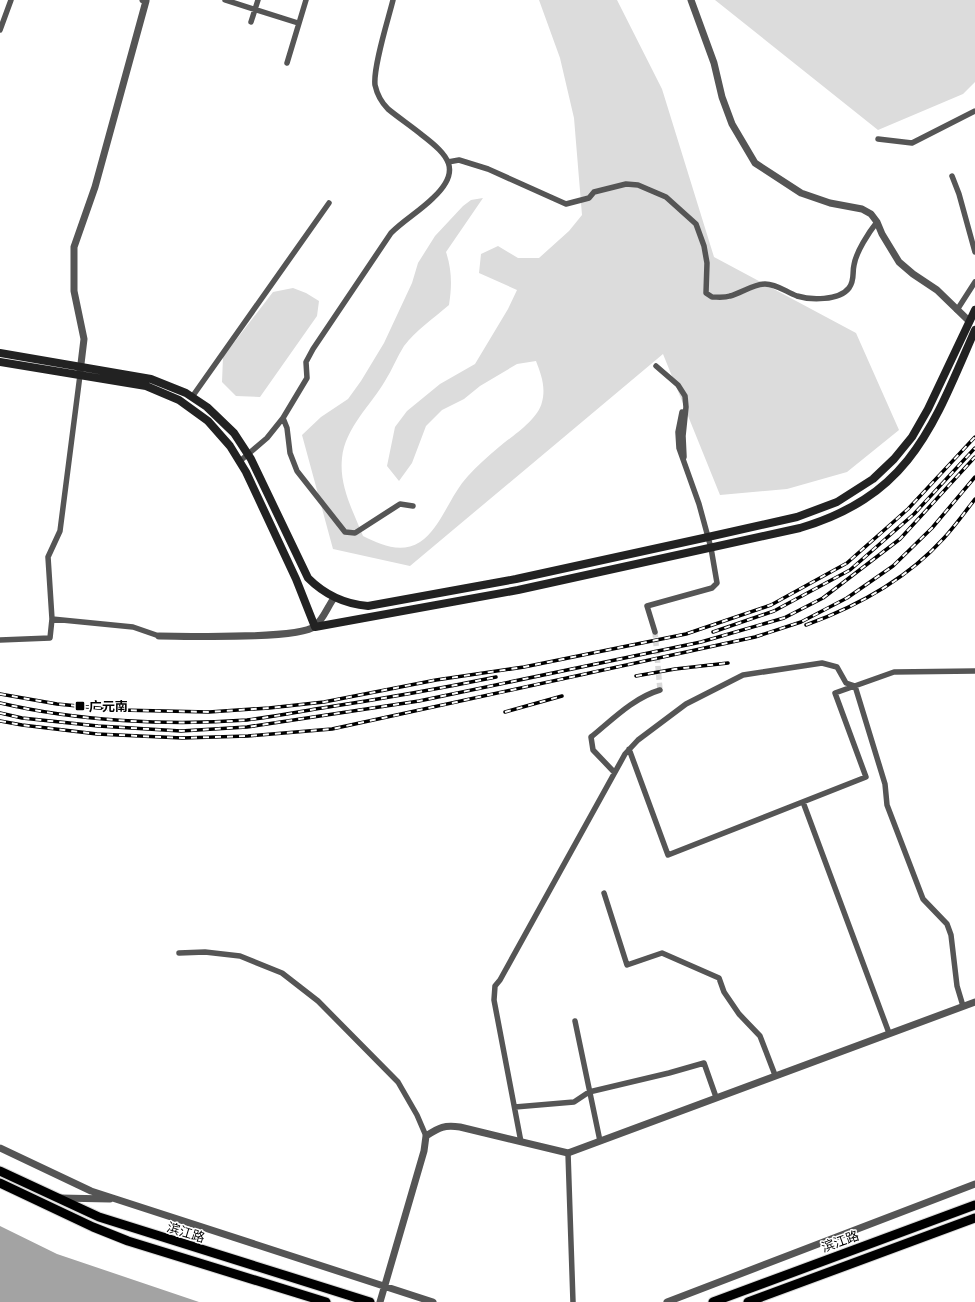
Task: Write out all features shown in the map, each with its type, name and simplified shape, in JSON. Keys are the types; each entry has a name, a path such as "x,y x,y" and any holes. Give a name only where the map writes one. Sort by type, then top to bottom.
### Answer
{"highway":[{"name":"滨江路","path":"0,1171 99,1217 155,1236 370,1302"},
{"name":"滨江路","path":"0,1184 93,1227 128,1240 326,1302"},
{"name":"滨江路","path":"713,1302 975,1205"},
{"name":"滨江路","path":"748,1302 975,1218"}],"main road":[{"path":"0,353 151,379 175,387 192,397 225,424 248,454 308,578 320,589 334,598 351,604 368,606 516,579 708,537 811,513 850,495 874,479 894,459 918,428 972,322 975,310"},
{"path":"0,362 146,386 179,400 199,413 216,429 240,461 296,579 315,627 518,590 814,524 856,504 880,487 903,466 928,433 939,413 975,330"}],"street":[{"path":"0,30 11,0"},
{"path":"0,640 50,638 52,619 48,557 60,531 84,339 74,291 74,247 95,187 145,0"},
{"path":"225,0 255,8 298,23"},
{"path":"251,22 258,0"},
{"path":"287,62 306,0"},
{"path":"240,461 267,438 283,418 307,378 306,362 313,349 391,233 402,222 434,198 447,182 450,170 442,150 388,109 376,90 375,74 393,0"},
{"path":"691,0 714,63 722,97 732,124 755,163 801,193 830,203 862,209 870,214 877,222 882,234 899,262 913,274 937,290 957,310 972,322"},
{"path":"878,139 912,142 975,112"},
{"path":"448,162 459,160 482,167 566,204 580,202 589,198 594,192 619,185 638,185 666,197 696,224 704,246 707,263 706,293 712,297 728,297 765,284 782,288 795,295 805,298 840,295 847,291 852,284 854,277 853,265 868,233 877,222"},
{"path":"952,176 959,194 975,252"},
{"path":"192,397 329,203"},
{"path":"957,310 975,282"},
{"path":"656,366 678,385 685,396 686,407 683,442 686,467"},
{"path":"655,632 647,606 712,588 717,583 708,537 678,443 682,412"},
{"path":"283,418 287,428 290,453 297,472 345,532 355,533 400,504 413,506"},
{"path":"52,619 133,627 159,636 243,636 298,632 315,627 334,598"},
{"path":"521,1142 494,1000 495,986 500,980 614,772 629,750 638,740 686,704 743,675 822,663 837,667 846,683 855,686"},
{"path":"629,750 668,854 866,777 835,693 894,672 975,671"},
{"path":"855,686 885,784 887,805 923,899 947,924 951,935 957,986 963,1006"},
{"path":"614,772 593,750 591,737 648,693 660,690"},
{"path":"803,802 889,1033"},
{"path":"604,893 626,965 662,953 719,978 724,992 739,1014 760,1036 775,1075"},
{"path":"179,953 205,952 240,956 282,973 318,1001 398,1082 417,1115 426,1136 424,1151 380,1302"},
{"path":"426,1136 447,1125 568,1152 975,1002"},
{"path":"575,1021 600,1141"},
{"path":"515,1107 574,1102 589,1092 704,1063 716,1097"},
{"path":"0,1148 91,1191 433,1302"},
{"path":"568,1152 573,1302"},
{"path":"667,1302 975,1184"},
{"path":"56,1198 118,1199"}],"shaded area":[{"path":"539,0 617,0 662,89 714,257 856,333 899,430 847,472 787,489 720,495 663,354 410,566 333,549 302,435 321,417 348,399 361,381 384,343 412,283 418,263 435,236 463,206 471,200 483,198 446,252 451,278 449,305 420,329 404,346 385,381 353,427 344,447 342,468 345,488 351,508 363,536 384,545 398,548 413,546 420,542 440,520 456,492 468,476 491,454 524,427 540,409 543,396 543,386 536,361 517,364 480,386 464,399 442,410 426,426 412,463 399,481 387,466 395,427 407,411 440,384 475,364 508,309 517,290 479,273 481,254 498,246 518,258 539,258 569,231 582,215 574,118 560,58"},
{"path":"715,0 975,0 975,82 963,94 878,130"},
{"path":"293,288 306,293 319,301 317,316 260,397 236,396 222,382 223,357 273,292"},
{"path":"0,1226 57,1254 199,1302 0,1302"}],"tunnel":[{"path":"655,632 660,690"}],"railway":[{"path":"0,694 57,704 119,710 209,712 269,708 324,702 436,680 524,667 686,634 771,605 847,563 908,509 975,437"},
{"path":"713,632 774,611 850,570 914,514 975,448"},
{"path":"0,713 22,718 98,726 181,731 247,727 419,701 701,642 784,618 823,598 900,539 975,457"},
{"path":"0,721 97,734 182,738 248,736 332,729 755,637 801,622 847,598 893,566 932,528 975,477"},
{"path":"806,625 863,600 898,579 930,553 956,524 975,499"},
{"path":"636,676 675,669 728,663"},
{"path":"0,703 29,709 91,718 155,722 217,722 275,716 409,694 496,677"},
{"path":"505,712 562,696"}],"place":[{"name":"广元南","path":"80,706"}]}
